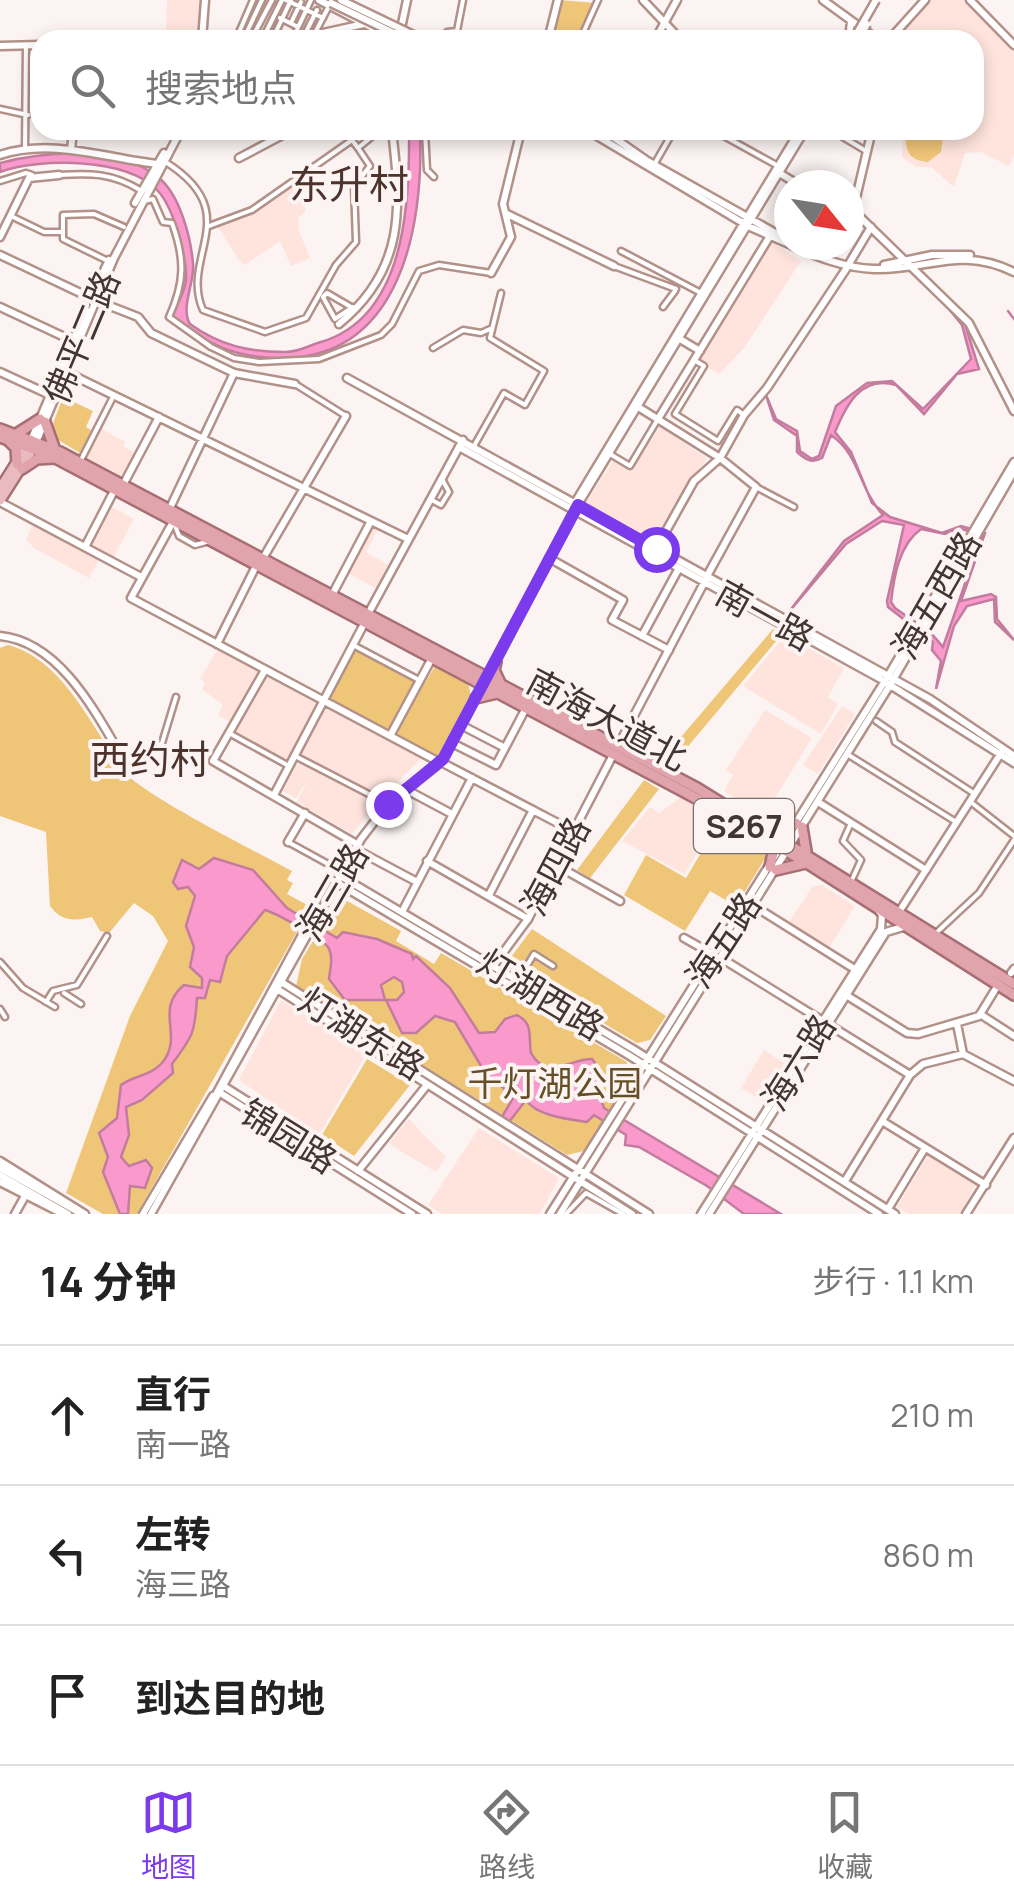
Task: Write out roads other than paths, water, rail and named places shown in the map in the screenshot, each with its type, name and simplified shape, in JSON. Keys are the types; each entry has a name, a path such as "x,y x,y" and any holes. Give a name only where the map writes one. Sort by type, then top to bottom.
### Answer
{"highway":[{"path":"43,420 59,455 20,466 16,448 5,434 28,430 43,420"},
{"name":"南海大道北","path":"5,434 59,455 616,750 1013,976"},
{"name":"南海大道北","path":"171,515 213,541 332,596 432,657 466,670"},
{"path":"494,661 501,690 474,698 466,670 494,661"},
{"name":"南海大道北","path":"501,690 526,708 616,750"},
{"path":"799,826 809,860 773,868 769,836 799,826"},
{"name":"南海大道北","path":"856,888 876,907 1014,995"}],"main road":[{"path":"204,30 207,0"},
{"path":"344,0 403,27"},
{"path":"344,0 404,30"},
{"path":"403,30 409,0"},
{"path":"642,0 670,30"},
{"path":"661,30 679,0"},
{"path":"824,0 864,30"},
{"path":"859,30 878,0"},
{"path":"898,30 925,0"},
{"path":"970,0 1014,46"},
{"path":"550,30 555,1"},
{"path":"326,2 378,30"},
{"path":"326,2 381,30"},
{"path":"851,20 852,30"},
{"path":"341,30 364,24"},
{"path":"0,46 30,45"},
{"path":"71,150 72,140"},
{"path":"146,187 173,140"},
{"path":"239,158 278,140"},
{"path":"340,324 362,304 381,274 399,213 401,190 394,140"},
{"path":"491,273 511,237 503,204 519,140"},
{"path":"616,140 774,237"},
{"path":"617,140 747,223 774,236"},
{"path":"778,170 796,140"},
{"path":"861,170 869,140"},
{"path":"0,155 26,150 71,150 159,166"},
{"path":"0,237 32,175 59,176"},
{"path":"474,698 575,507 680,339 774,177"},
{"name":"佛平二路","path":"43,420 73,341 146,187"},
{"name":"佛平二路","path":"0,501 33,443 66,372 108,261 146,187"},
{"path":"506,213 614,266"},
{"path":"864,220 969,323 1014,411"},
{"path":"656,549 694,481 720,458 744,415 871,226"},
{"path":"658,419 770,236"},
{"path":"838,260 884,265 967,254 1014,270"},
{"path":"0,255 138,318 151,334 234,374 296,384"},
{"path":"841,260 849,264"},
{"path":"494,661 575,507 701,293 719,270"},
{"path":"0,307 73,341"},
{"path":"680,339 700,351"},
{"path":"0,372 50,396"},
{"path":"66,372 408,539"},
{"path":"234,374 131,598 573,831"},
{"path":"274,795 460,444 347,378"},
{"path":"636,405 720,458 756,487"},
{"path":"217,644 259,562 346,416"},
{"path":"86,547 159,417"},
{"name":"南一路","path":"460,444 474,446 679,568 706,579"},
{"name":"南一路","path":"460,444 873,671 1014,759"},
{"name":"海五西路","path":"899,664 1014,462"},
{"name":"佛平二路","path":"1,485 20,466"},
{"name":"海五西路","path":"889,681 1014,471"},
{"name":"海四路","path":"491,969 528,920 756,487"},
{"path":"0,501 142,576"},
{"path":"332,596 371,521"},
{"path":"549,558 623,600 612,620 668,650"},
{"path":"642,636 679,568"},
{"path":"0,636 24,642 78,687 130,771"},
{"path":"390,736 432,657"},
{"path":"799,826 848,754 876,701 873,671 899,664 907,691 876,701"},
{"path":"265,670 214,761 417,882"},
{"path":"718,956 754,906 786,846 889,681"},
{"name":"海三路","path":"355,846 378,815 439,761 474,698"},
{"name":"海三路","path":"221,1089 355,846 386,803 439,761 474,698"},
{"path":"452,742 496,765 526,708"},
{"path":"462,725 506,748"},
{"path":"900,913 1004,752"},
{"path":"900,913 1004,752"},
{"path":"402,912 472,778"},
{"path":"406,789 452,814"},
{"path":"818,802 926,870"},
{"path":"489,896 533,810"},
{"path":"288,842 305,813"},
{"path":"428,861 528,920"},
{"path":"556,865 620,901"},
{"name":"海五路","path":"566,1195 773,868"},
{"path":"330,895 349,885 339,875"},
{"name":"海三路","path":"316,915 339,875"},
{"name":"灯湖西路","path":"339,875 349,885 892,1212"},
{"name":"灯湖西路","path":"349,885 402,912 491,969"},
{"path":"754,906 856,970"},
{"path":"876,907 882,915 884,930 898,926 909,929"},
{"name":"海六路","path":"701,1214 884,930"},
{"name":"海六路","path":"825,1023 884,930"},
{"path":"684,938 910,1075"},
{"name":"灯湖东路","path":"277,984 427,1085 559,1161"},
{"name":"灯湖东路","path":"277,984 599,1188 649,1214"},
{"path":"846,995 907,1033 918,1034 980,1014 998,985"},
{"path":"980,1014 1014,1036"},
{"path":"957,1024 963,1054"},
{"path":"662,1046 666,1075 636,1086 632,1052 662,1046"},
{"path":"844,1181 910,1075 924,1064 963,1054 1014,1080"},
{"path":"358,1171 427,1085"},
{"path":"221,1089 427,1214"},
{"path":"149,1214 221,1089"},
{"path":"149,1214 221,1089"},
{"name":"锦园路","path":"221,1089 412,1214"},
{"path":"769,1113 772,1141 743,1153 741,1121 769,1113"},
{"path":"882,1121 986,1185"},
{"path":"967,1214 1014,1140"},
{"name":"灯湖西路","path":"772,1141 879,1214"},
{"path":"892,1212 925,1148"},
{"path":"550,1214 566,1195 599,1188 593,1155 559,1161 566,1195 563,1214"},
{"path":"0,1171 25,1196 66,1214"},
{"path":"0,1171 66,1214"},
{"path":"0,1171 83,1214"},
{"name":"灯湖东路","path":"599,1188 628,1214"},
{"path":"14,1214 25,1196"},
{"name":"海六路","path":"709,1214 715,1197"}],"street":[{"path":"242,30 253,0"},
{"path":"268,0 300,4 323,18"},
{"path":"246,30 268,0"},
{"path":"256,30 268,0"},
{"path":"299,30 311,0"},
{"path":"457,30 464,0"},
{"path":"584,30 598,0"},
{"path":"270,30 274,16 286,2"},
{"path":"274,30 282,19 286,2"},
{"path":"317,30 326,2"},
{"path":"291,23 300,4"},
{"path":"247,11 271,22"},
{"path":"305,30 316,12"},
{"path":"274,16 298,26"},
{"path":"26,45 26,150"},
{"path":"0,109 28,115"},
{"path":"159,166 197,190 209,226 200,260 203,310 265,332 306,318 336,265 356,242 354,186 370,166 352,140 252,210 209,226"},
{"path":"358,148 368,140"},
{"path":"426,140 428,170 434,177"},
{"path":"654,165 668,140"},
{"path":"729,140 778,170"},
{"path":"850,140 866,150"},
{"path":"0,181 26,173 32,175"},
{"path":"59,176 99,173 146,187"},
{"path":"141,202 154,200 157,214 163,222 172,224 176,234 184,275 169,316 234,358 259,362 322,357 349,345 363,345 392,324 419,271 439,265 477,274 491,273"},
{"path":"108,261 63,240 63,216 94,214 124,227"},
{"path":"10,216 44,232 63,232"},
{"path":"622,251 701,293"},
{"path":"614,266 676,289"},
{"path":"664,307 682,281"},
{"path":"351,307 327,293 323,296 335,319 362,304"},
{"path":"474,446 504,394 525,405 544,371 490,338 501,294"},
{"path":"433,348 463,330 481,333 490,329"},
{"path":"694,360 704,366 675,414 718,441 737,410 744,415"},
{"path":"296,384 346,416"},
{"path":"82,458 114,395"},
{"path":"610,454 630,466 658,419"},
{"path":"430,499 442,505 449,492 441,480"},
{"path":"756,487 794,506"},
{"path":"352,645 419,680"},
{"path":"130,771 162,743 176,697"},
{"path":"876,720 892,732 895,742 976,794"},
{"path":"230,733 289,766"},
{"path":"848,754 956,822"},
{"path":"294,756 386,803"},
{"path":"935,934 980,893 1014,838 972,804"},
{"path":"851,823 843,841 861,860 856,888"},
{"path":"288,842 339,875"},
{"path":"46,1002 53,991 78,985 107,936"},
{"path":"516,984 534,954 553,966"},
{"path":"0,962 23,988 55,1007"},
{"path":"61,991 81,1004"},
{"path":"0,1009 5,1016"},
{"path":"563,1214 586,1193 628,1214"}],"waterway":[{"path":"1008,311 1014,319"}],"district":[{"name":"东升村","path":"349,183"},
{"name":"西约村","path":"150,758"}],"park label":[{"name":"千灯湖公园","path":"555,1083"}]}
